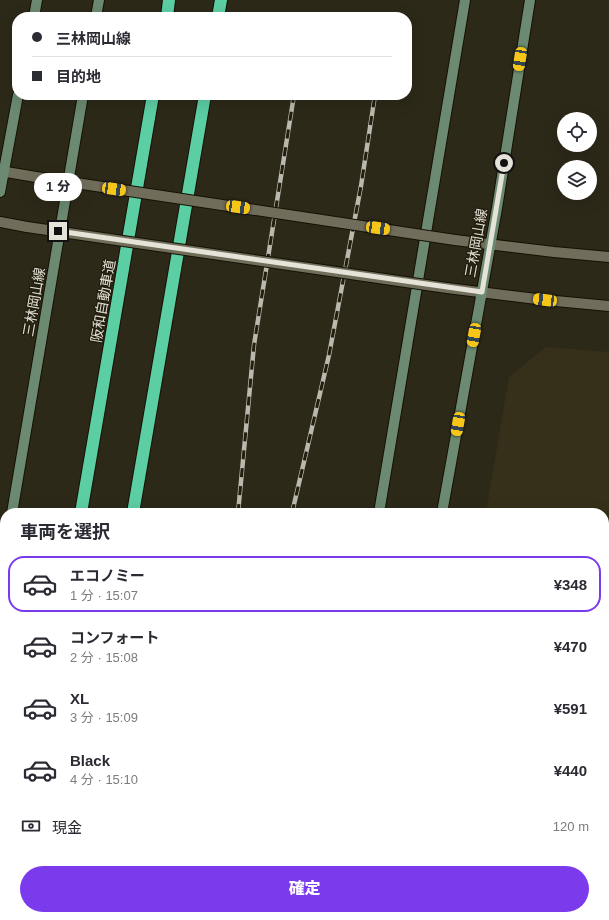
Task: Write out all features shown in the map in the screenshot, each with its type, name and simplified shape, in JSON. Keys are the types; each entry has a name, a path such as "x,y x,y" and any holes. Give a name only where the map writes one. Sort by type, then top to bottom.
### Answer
{"highway":[{"path":"168,12 170,0"},
{"path":"219,12 221,0"},
{"name":"阪和自動車道","path":"83,508 152,100"},
{"path":"135,508 204,100"}],"main road":[{"path":"35,12 37,0"},
{"path":"97,12 99,0"},
{"path":"380,508 466,0"},
{"name":"三林岡山線","path":"443,508 482,292 530,0"},
{"path":"0,192 1,172 17,100"},
{"name":"三林岡山線","path":"13,508 82,100"}],"street":[{"path":"1,172 455,240 609,257"},
{"path":"0,222 447,288 609,306"}],"shaded area":[{"path":"546,347 609,352 609,508 487,508 509,377"}],"railway":[{"path":"238,508 254,345 293,100"},
{"path":"293,508 329,355 361,186 374,100"}],"route":[{"path":"58,231 431,286 482,292 504,163"}]}
